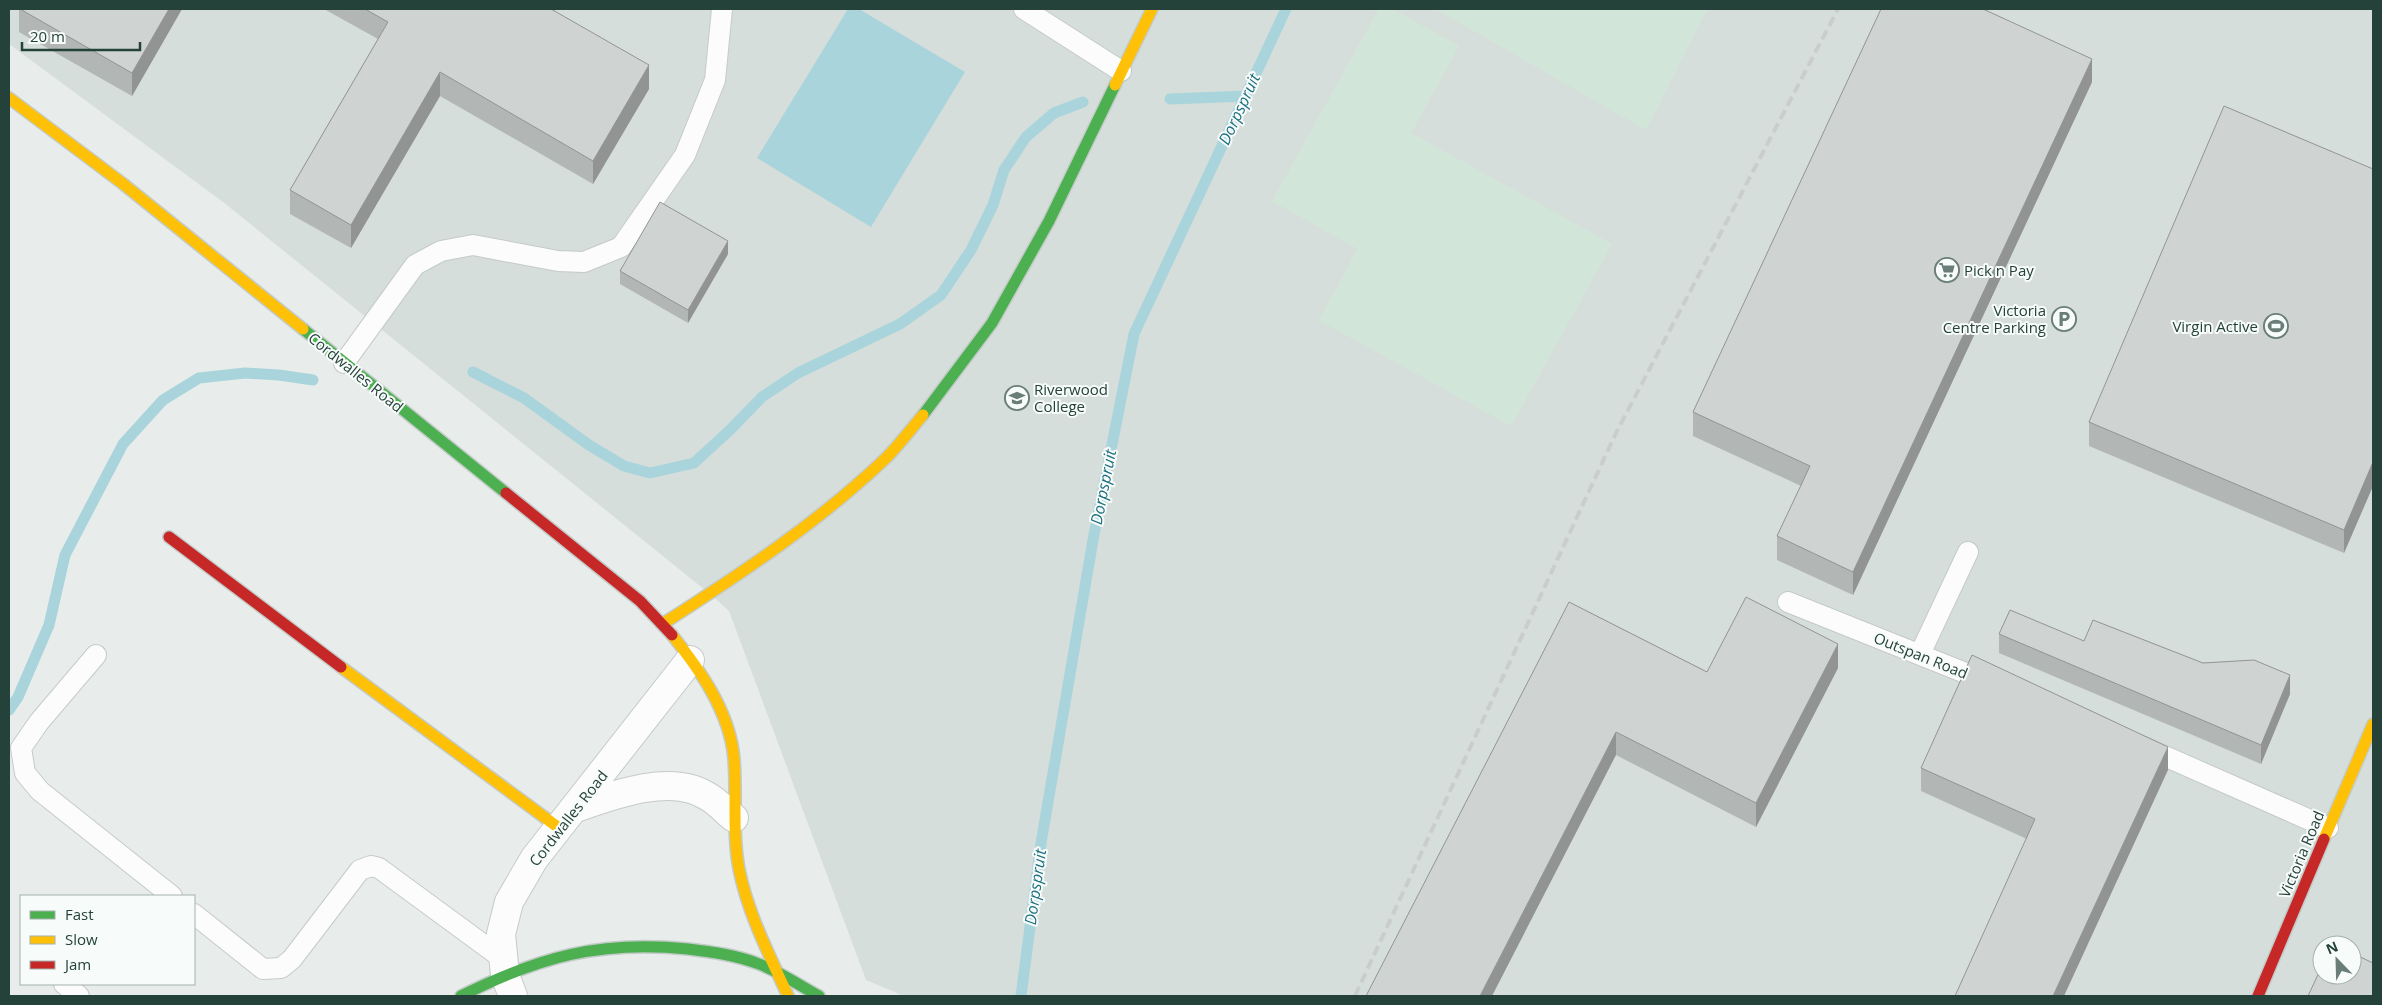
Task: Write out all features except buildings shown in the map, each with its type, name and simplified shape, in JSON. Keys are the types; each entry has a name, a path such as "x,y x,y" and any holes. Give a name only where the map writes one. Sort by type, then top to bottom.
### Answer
{"street":[{"path":"664,623 753,566 824,512 887,457 939,395 992,323 1049,221 1152,9"},
{"name":"Cordwalles Road","path":"9,98 122,183 640,601 664,623 714,697 733,750 735,779 734,818 739,869 748,904 788,996"},
{"path":"169,537 568,818 612,795 663,786 689,789 707,795 734,818"},
{"name":"Cordwalles Road","path":"507,977 501,934 509,902 534,859 690,660"},
{"name":"Victoria Road","path":"2258,996 2373,724"},
{"path":"461,996 549,958 610,947 670,948 726,955 749,961 777,972 819,996"}],"lane":[{"path":"344,363 415,265 441,251 473,245 558,261 584,262 620,247 685,155 715,80 722,9"},
{"path":"1024,9 1121,71"},
{"path":"1920,654 1968,552"},
{"name":"Outspan Road","path":"1788,602 2001,688"},
{"path":"96,655 39,722 21,748 25,773 40,791 171,895"},
{"path":"2126,740 2328,828"},
{"path":"195,915 263,969 281,968 292,959 360,870 371,866 380,868 507,977"},
{"path":"65,985 79,996"}],"shaded area":[{"path":"9,9 2373,9 2373,996 904,996 866,980 729,611 223,202 9,44"}],"green space":[{"path":"1379,9 1392,9 1459,46 1411,133 1612,244 1511,426 1319,320 1358,249 1272,201"},
{"path":"1436,9 1707,9 1646,130"}],"water":[{"path":"848,9 859,9 965,72 871,227 757,158"}],"waterway":[{"name":"Dorpspruit","path":"1021,996 1041,843 1093,540 1134,334 1286,9"},
{"path":"1170,99 1246,96"},
{"path":"473,372 524,398 589,445 624,466 650,473 694,463 762,397 798,373 900,324 941,295 971,250 993,205 1004,170 1026,137 1054,113 1083,102"},
{"path":"9,710 18,697 49,625 65,555 123,444 163,400 199,378 245,373 313,380"}],"railway":[{"path":"1355,996 1616,433 1838,9"}],"traffic: fast":[{"path":"923,415 992,323 1049,221 1115,85"},
{"path":"303,329 506,493"},
{"path":"461,996 490,982 544,962 571,954 626,947 688,949 733,956 759,964 819,996"}],"traffic: slow":[{"path":"1115,85 1152,9"},
{"path":"9,98 122,183 303,329"},
{"path":"664,623 751,566 834,504 886,458 923,415"},
{"path":"672,635 703,677 727,725 734,759 736,841 739,869 753,918 788,996"},
{"path":"341,667 559,828"},
{"path":"2324,839 2373,724"}],"traffic: jam":[{"path":"506,493 640,601 672,635"},
{"path":"169,537 341,667"},
{"path":"2258,996 2324,839"}],"place":[{"name":"Pick n Pay","path":"1947,270"},
{"name":"Victoria Centre Parking","path":"2064,319"},
{"name":"Virgin Active","path":"2276,326"},
{"name":"Riverwood College","path":"1017,398"}]}
